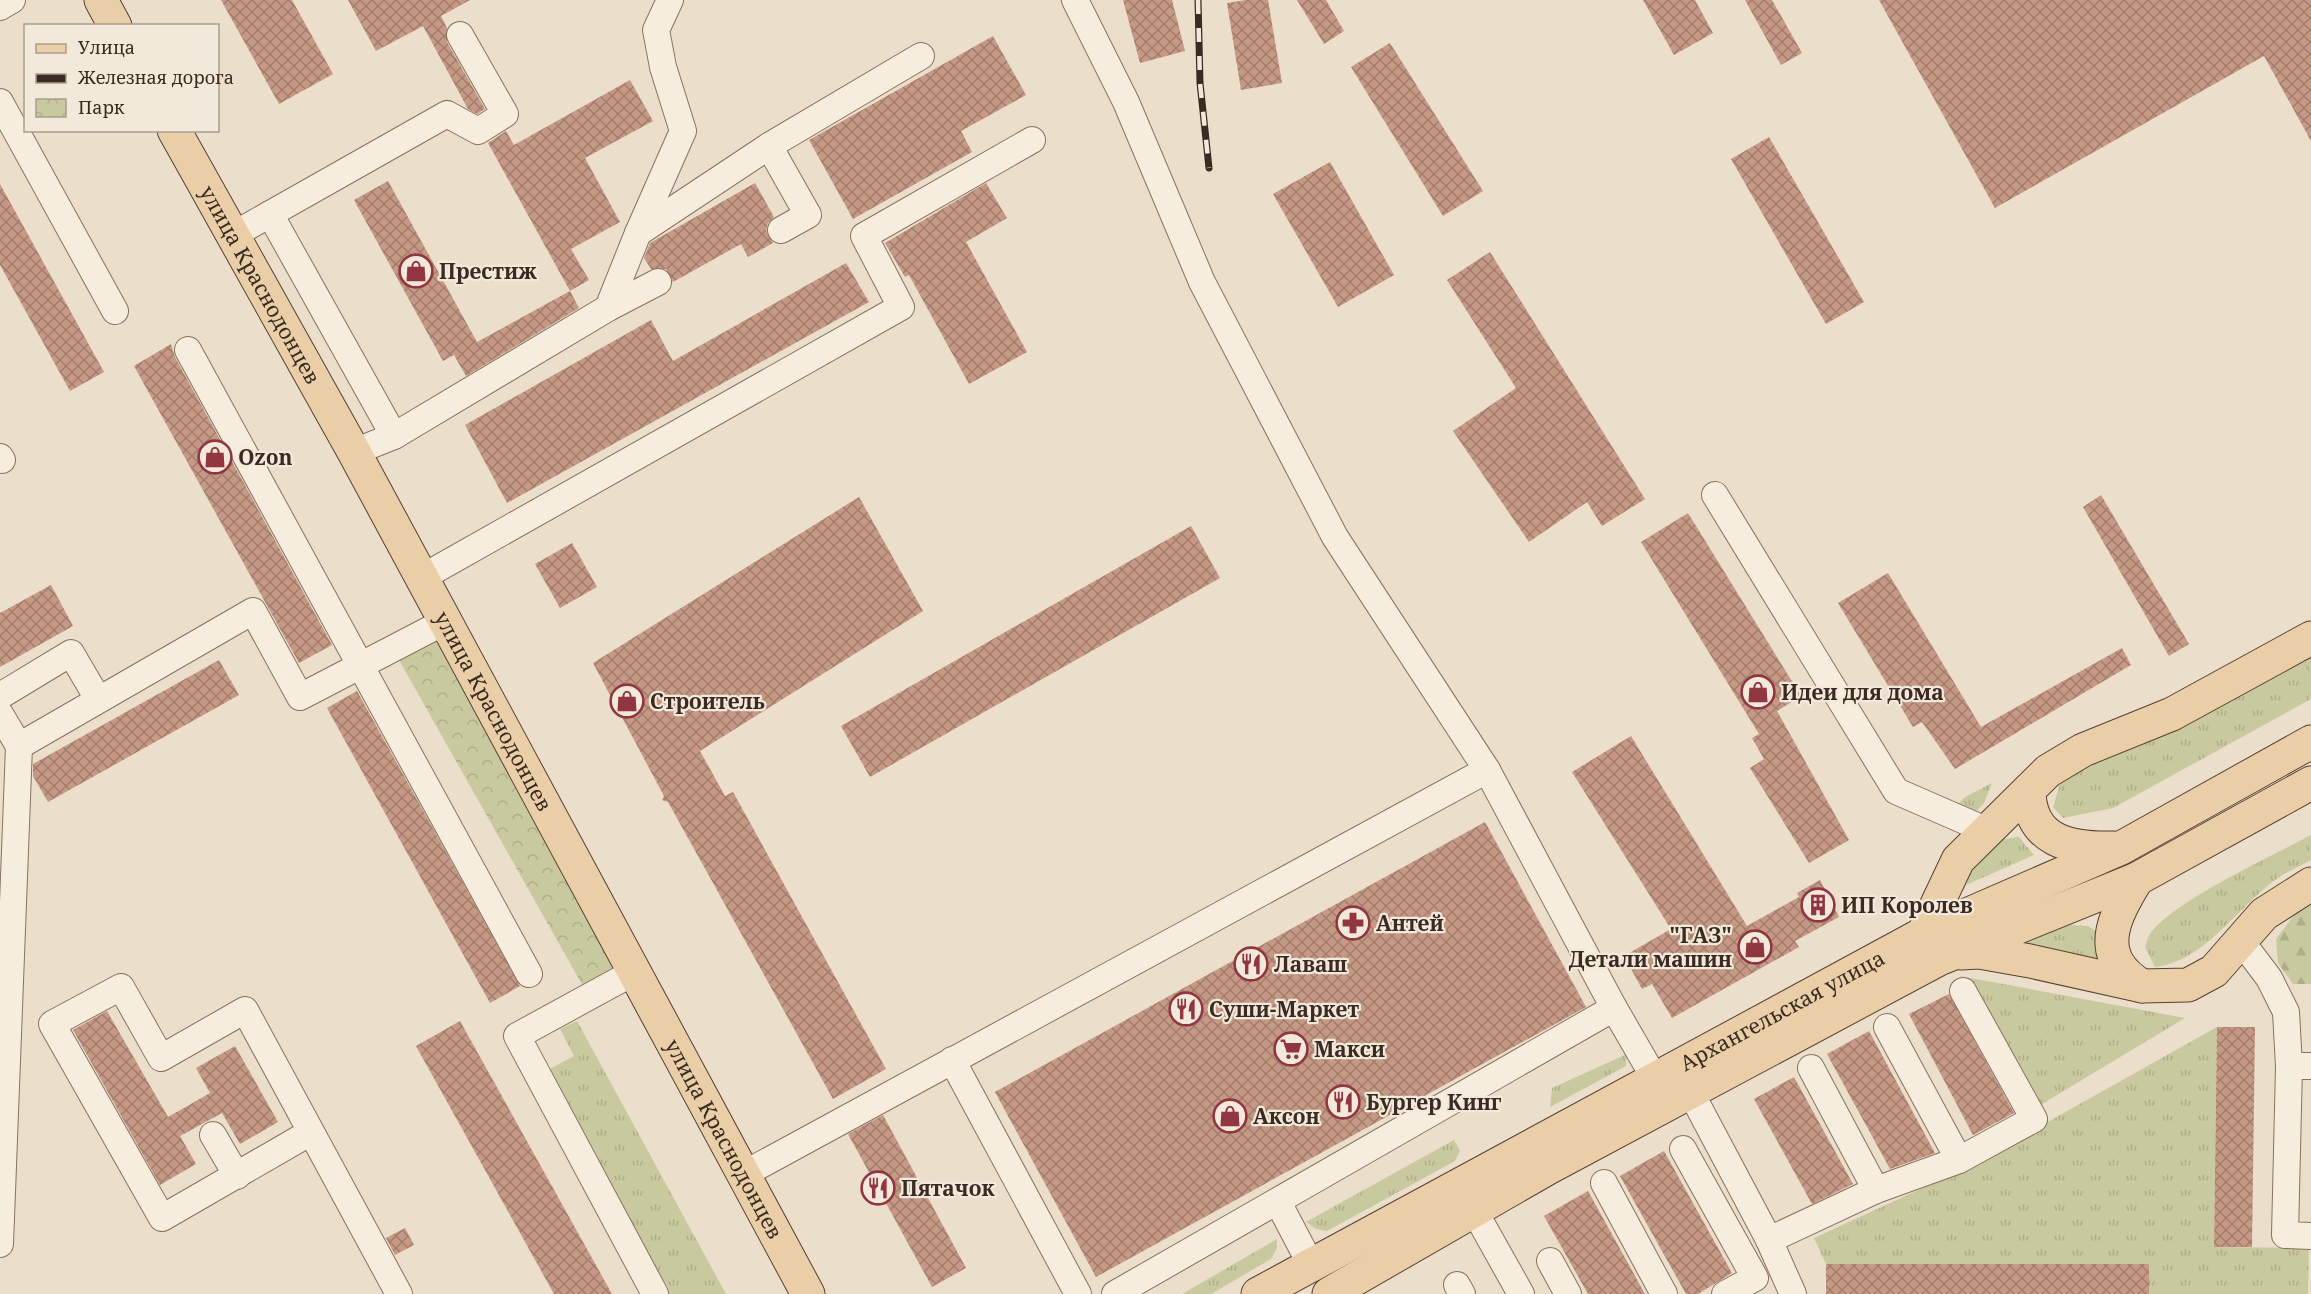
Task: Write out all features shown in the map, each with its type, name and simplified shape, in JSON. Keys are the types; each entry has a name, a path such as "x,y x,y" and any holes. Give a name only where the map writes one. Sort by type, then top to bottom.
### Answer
{"main road":[{"path":"101,0 114,24"},
{"name":"улица Краснодонцев","path":"175,132 354,452 444,622 636,971 808,1294"},
{"path":"2311,638 2172,714 2083,750 2048,771 1958,860 1931,946 1978,952 2142,986 2188,985 2214,971 2264,914 2311,884"},
{"name":"Архангельская улица","path":"1258,1294 1655,1079 1931,946 2121,848 2311,742"},
{"name":"Архангельская улица","path":"1329,1294 1690,1091 1931,946 2137,879 2311,783"},
{"path":"2029,790 2029,805 2035,820 2051,837 2081,849 2121,848"},
{"path":"2137,879 2113,924 2111,946 2121,970 2142,986"}],"street":[{"path":"0,7 12,0"},
{"path":"608,308 683,131 663,68 656,30 670,0"},
{"path":"1075,0 1126,102 1202,282 1335,537 1487,770 1614,1008 1655,1079"},
{"path":"233,235 447,114 478,130 505,114 460,35"},
{"path":"638,233 769,146 921,56"},
{"path":"0,102 115,311"},
{"path":"421,578 901,307 864,236 1032,140"},
{"path":"769,146 808,215 781,230"},
{"path":"270,214 394,436"},
{"path":"608,308 645,258"},
{"path":"354,452 394,436 608,308 658,282"},
{"path":"188,350 529,974"},
{"path":"1715,495 1896,791 1988,831"},
{"path":"19,746 253,611 300,697 444,622"},
{"path":"0,696 71,653 98,699"},
{"path":"0,714 19,746 0,1244"},
{"path":"744,1174 1487,770"},
{"path":"2241,941 2269,978 2286,1012 2300,1066 2285,1235 2311,1236"},
{"path":"636,971 517,1036 655,1294"},
{"path":"311,1132 162,1218 52,1024 121,987 161,1058 245,1010 399,1294"},
{"path":"1769,1240 1876,1190 1959,1160 2034,1119 1963,991"},
{"path":"1115,1294 1614,1008"},
{"path":"1887,1027 1959,1160"},
{"path":"952,1060 1078,1294"},
{"path":"1811,1068 1876,1190"},
{"path":"1690,1091 1769,1240 1793,1294"},
{"path":"213,1135 237,1176"},
{"path":"1683,1149 1755,1278 1725,1294"},
{"path":"1604,1183 1664,1294"},
{"path":"1278,1202 1311,1266"},
{"path":"1475,1212 1521,1294"},
{"path":"1550,1261 1568,1294"}],"green space":[{"path":"436,641 615,970 584,988 399,660"},
{"path":"2311,652 2311,699 2113,808 2063,818 2053,807 2060,784 2090,759"},
{"path":"1992,783 1984,803 1974,814 1956,806 1965,797"},
{"path":"2311,835 2311,860 2278,878 2190,955 2173,963 2155,967 2145,947 2148,937 2162,921 2201,894"},
{"path":"2019,837 2034,855 1966,885 1974,864 1983,850 1997,842"},
{"path":"2311,903 2311,984 2293,984 2278,963 2276,939 2298,910"},
{"path":"2070,925 2088,926 2097,932 2107,968 2014,944"},
{"path":"1960,976 2185,1018 2037,1107"},
{"path":"577,1021 726,1294 666,1294 546,1071 574,1056 560,1029"},
{"path":"2217,1027 2214,1247 2309,1248 2308,1294 2149,1294 2148,1264 1826,1264 1814,1238 1964,1169"},
{"path":"1627,1054 1626,1066 1550,1107 1552,1088"},
{"path":"1454,1140 1460,1151 1455,1161 1327,1231 1316,1229 1306,1222"},
{"path":"1277,1239 1277,1248 1271,1259 1211,1294 1182,1294"}],"building":[{"path":"221,0 292,0 333,74 279,104"},
{"path":"348,0 470,0 441,16 447,28 447,42 485,109 477,114 468,109 423,26 376,51"},
{"path":"1123,0 1172,0 1185,51 1140,63"},
{"path":"1268,0 1282,83 1241,90 1227,3"},
{"path":"1297,0 1326,0 1344,31 1324,44"},
{"path":"1643,0 1695,0 1713,33 1674,55"},
{"path":"1745,0 1772,0 1802,53 1781,65"},
{"path":"1879,0 2311,0 2311,141 2264,56 1995,208"},
{"path":"993,36 1026,95 961,131 972,152 853,219 809,140"},
{"path":"1390,43 1483,191 1443,216 1351,67"},
{"path":"630,80 653,121 585,158 620,222 571,249 589,280 570,291 488,143 506,131 514,145"},
{"path":"1769,137 1864,302 1826,324 1731,159"},
{"path":"1330,162 1394,275 1338,307 1273,194"},
{"name":"Престиж","path":"388,181 477,342 570,291 579,308 466,376 454,355 443,361 354,200"},
{"path":"755,183 774,217 768,223 766,230 773,243 748,257 741,244 673,282 666,269 651,269 644,258 650,243"},
{"path":"986,183 1007,218 966,242 1027,352 969,384 909,275 905,277 885,243"},
{"path":"0,184 104,372 70,391 0,265"},
{"path":"1490,252 1645,499 1602,526 1587,502 1529,542 1453,431 1516,388 1447,280"},
{"path":"846,263 869,302 507,503 465,425 651,320 673,361"},
{"path":"171,344 175,357 332,645 299,663 134,366"},
{"path":"2101,495 2189,644 2169,656 2083,507"},
{"path":"859,497 923,611 700,751 725,796 733,792 886,1069 833,1099 668,802 662,800 664,796 593,663"},
{"path":"1688,513 1801,696 1777,711 1849,840 1809,863 1750,768 1764,759 1752,738 1759,734 1641,542"},
{"path":"1191,526 1220,578 870,777 841,726"},
{"path":"572,543 597,587 560,608 535,564"},
{"path":"1888,573 1981,727 2122,648 2131,665 1955,769 1922,722 1913,727 1838,603"},
{"path":"51,585 73,626 0,667 0,613"},
{"path":"219,660 239,695 48,802 33,776 33,764"},
{"path":"357,691 520,986 490,1003 327,708"},
{"path":"1631,736 1747,926 1799,897 1797,893 1820,880 1839,917 1795,941 1799,947 1672,1018 1652,984 1642,989 1624,956 1671,929 1572,772"},
{"name":"Макси","path":"1485,822 1586,1007 1096,1277 995,1092"},
{"path":"1949,994 2014,1113 1973,1135 1909,1014"},
{"path":"107,1011 168,1117 210,1093 196,1068 235,1046 278,1122 240,1144 222,1113 180,1136 196,1164 160,1185 73,1030"},
{"path":"460,1021 612,1294 554,1294 416,1046"},
{"path":"2217,1027 2255,1027 2252,1247 2214,1247"},
{"path":"1869,1031 1935,1153 1890,1169 1827,1054"},
{"path":"1794,1077 1853,1184 1812,1204 1754,1099"},
{"path":"883,1115 966,1268 932,1287 848,1134"},
{"path":"1664,1151 1732,1273 1698,1294 1686,1294 1620,1176"},
{"path":"1588,1191 1645,1294 1588,1294 1544,1216"},
{"path":"405,1228 414,1245 395,1255 386,1238"},
{"path":"1826,1264 2149,1264 2149,1294 1826,1294"}],"railway":[{"path":"1198,0 1200,83 1209,168"}],"place":[{"name":"Престиж","path":"416,271"},
{"name":"Ozon","path":"215,457"},
{"name":"Идеи для дома","path":"1758,692"},
{"name":"Строитель","path":"627,701"},
{"name":"ИП Королев","path":"1818,905"},
{"name":"Антей","path":"1353,923"},
{"name":"\"ГАЗ\" Детали машин","path":"1755,947"},
{"name":"Лаваш","path":"1251,964"},
{"name":"Суши-Маркет","path":"1186,1009"},
{"name":"Макси","path":"1291,1049"},
{"name":"Бургер Кинг","path":"1343,1102"},
{"name":"Аксон","path":"1230,1116"},
{"name":"Пятачок","path":"878,1188"}]}
